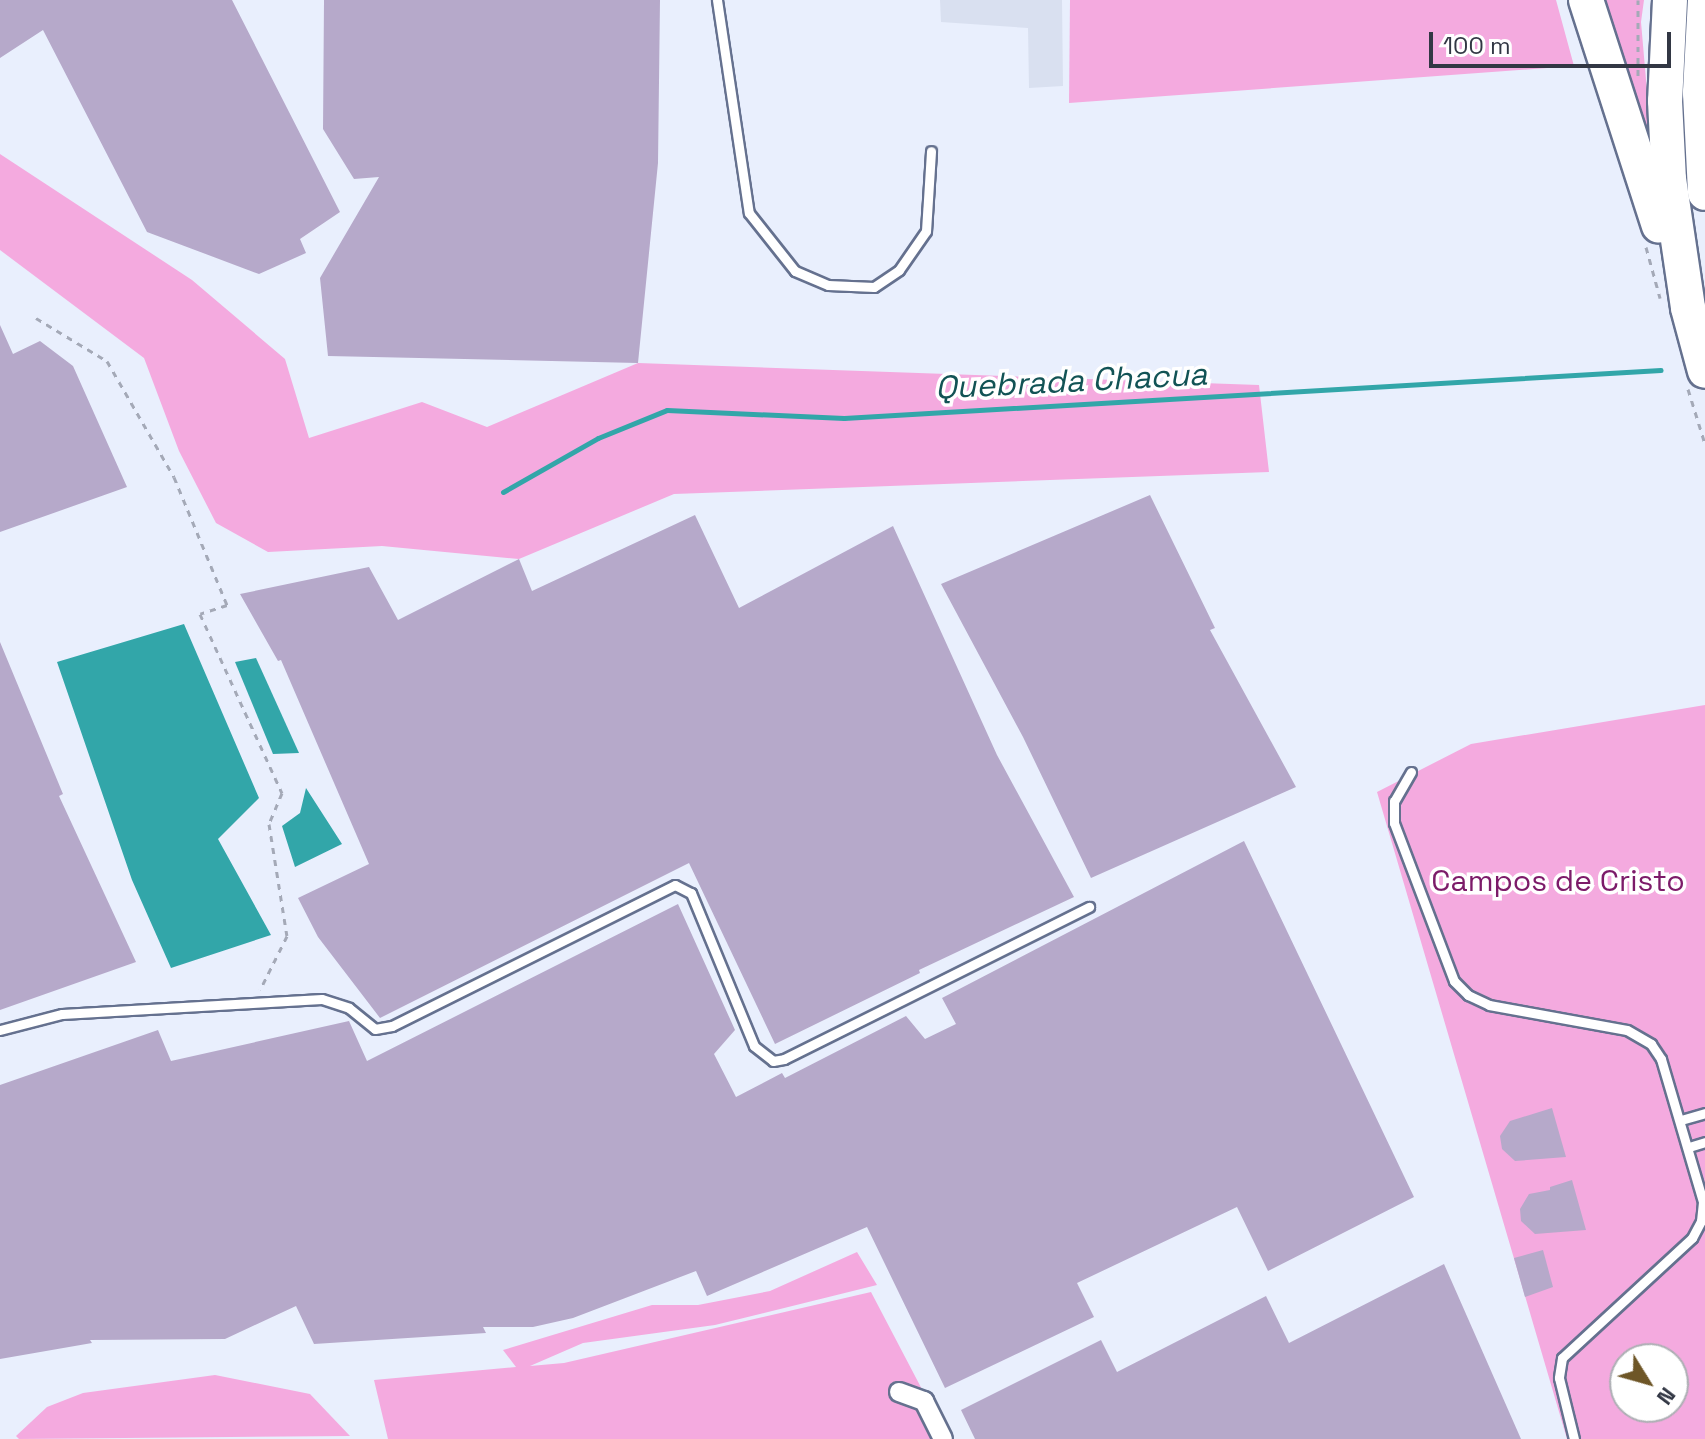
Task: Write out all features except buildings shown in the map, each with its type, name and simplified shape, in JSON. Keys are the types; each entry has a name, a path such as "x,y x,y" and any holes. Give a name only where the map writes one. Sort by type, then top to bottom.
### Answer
{"highway":[{"path":"1586,0 1705,371"},
{"path":"1670,0 1665,101 1669,179 1693,333"},
{"path":"1705,0 1700,93 1705,193"}],"street":[{"path":"899,1392 924,1401 943,1439"}],"lane":[{"path":"717,0 749,213 795,271 828,285 874,287 899,270 926,231 931,151"},
{"path":"1411,772 1394,801 1394,823 1454,981 1468,995 1489,1005 1627,1030 1644,1038 1661,1059 1703,1202 1697,1230 1562,1358 1559,1378 1574,1439"},
{"path":"0,1030 62,1014 322,999 349,1008 375,1029 392,1026 675,885 691,893 754,1046 773,1061 784,1059 1089,907"},
{"path":"1681,1120 1705,1113"},
{"path":"1689,1147 1705,1142"}],"path":[{"path":"36,318 107,361 174,477 227,605 200,614 282,793 269,824 287,936 253,1005"}],"shaded area":[{"path":"940,0 1062,0 1063,86 1029,88 1028,28 941,22"}],"green space":[{"path":"1070,0 1556,0 1574,66 1069,103"},
{"path":"1599,0 1644,0 1641,22 1652,149"},
{"path":"0,154 192,280 285,359 309,438 422,402 487,427 638,363 1259,385 1269,472 674,494 519,559 382,546 268,552 216,523 179,451 144,358 0,250"},
{"name":"Campos de Cristo","path":"1705,705 1705,1439 1567,1439 1377,792 1471,744"},
{"path":"857,1252 877,1285 715,1325 583,1343 530,1366 564,1363 871,1292 948,1439 388,1439 374,1380 516,1367 503,1350 652,1305 698,1305 770,1291"},
{"path":"215,1375 310,1394 350,1436 19,1439 16,1436 47,1407 83,1393"}],"water":[{"path":"184,624 259,798 218,839 271,935 171,968 132,880 57,662"},
{"path":"256,658 299,753 273,754 235,662"},
{"path":"306,788 342,844 295,867 282,826 300,813"}],"waterway":[{"name":"Quebrada Chacua","path":"503,492 598,438 667,410 844,418 1661,370"}]}
